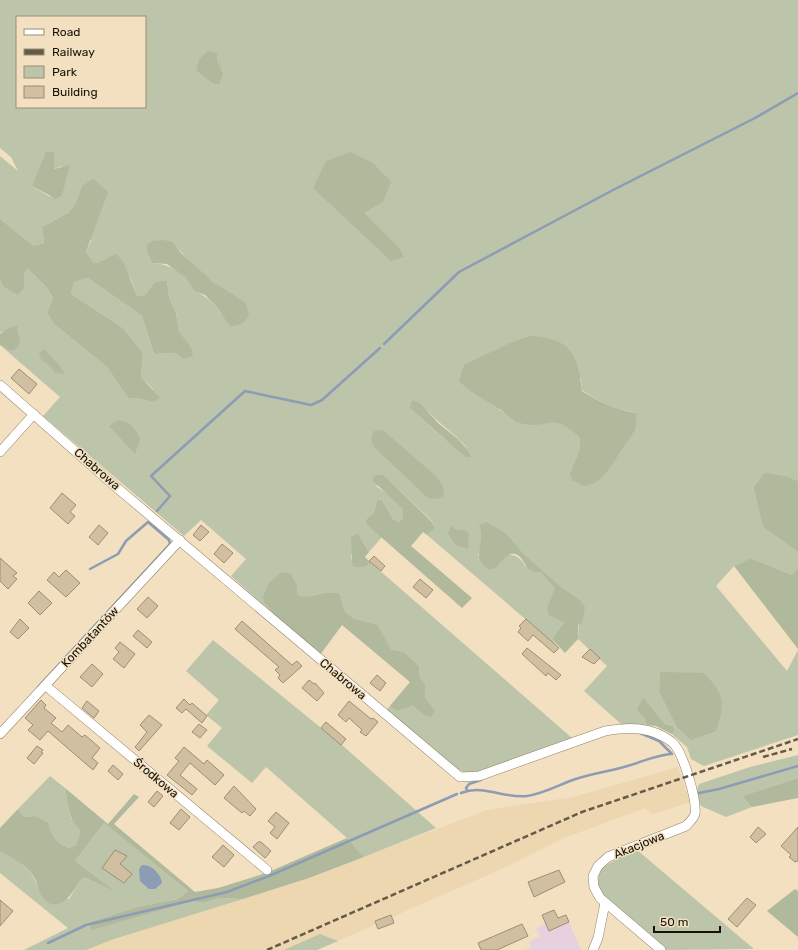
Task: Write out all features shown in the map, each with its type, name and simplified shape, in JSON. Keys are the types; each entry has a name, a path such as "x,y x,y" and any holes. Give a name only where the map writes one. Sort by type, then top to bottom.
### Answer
{"street":[{"name":"Chabrowa","path":"0,385 180,540 460,777 479,776 605,731 636,728 653,731 675,745 692,787 695,814"},
{"path":"0,452 34,414"},
{"name":"Kombatantów","path":"0,734 180,540"},
{"name":"Środkowa","path":"46,686 267,870"},
{"name":"Akacjowa","path":"661,950 605,903 596,893 593,883 596,870 602,862 617,854 686,826 695,814"},
{"path":"593,950 598,938 605,903"}],"shaded area":[{"path":"678,767 690,802 652,815 645,808 564,838 504,868 317,950 86,950 111,940 309,878 487,810 573,797"},
{"path":"566,915 581,950 524,950 531,947 529,942 540,936 536,928"}],"green space":[{"path":"0,0 798,0 798,481 789,477 763,527 798,552 798,568 792,575 751,558 734,566 716,586 787,671 798,650 798,735 704,766 691,759 687,747 672,734 675,729 673,726 665,724 643,697 636,710 644,717 647,725 621,724 584,691 607,666 578,639 580,600 559,585 523,553 508,535 481,529 482,539 478,556 498,564 503,556 515,556 523,562 525,566 541,572 556,588 547,609 564,622 552,639 557,646 427,535 435,528 432,521 390,481 376,486 392,497 403,509 403,520 399,522 393,519 382,500 377,499 374,513 367,518 365,523 382,537 369,552 363,542 351,555 352,563 365,567 371,563 572,738 478,772 466,773 454,768 386,711 389,707 397,711 413,706 424,715 429,703 425,697 426,686 420,677 419,666 404,652 391,651 378,625 353,618 345,612 340,594 330,592 303,596 298,595 297,586 265,604 271,611 231,576 246,559 201,520 184,536 43,416 60,397 0,345 10,351 2,331 0,334 0,279 24,288 24,273 28,269 47,288 53,298 47,313 54,324 107,367 128,398 152,402 153,389 141,377 143,353 123,328 71,294 74,282 88,278 142,316 154,354 176,353 191,347 179,333 176,313 169,297 167,280 155,282 145,295 137,296 130,277 100,262 94,263 86,252 91,241 82,186 74,206 68,213 42,227 44,243 34,246 0,219 0,156 18,171 11,157 0,148","holes":["218,53 217,60 203,76 196,71","54,152 54,169 62,166 50,197 32,186","313,188 383,202 365,213 400,248 404,257","173,242 188,260 206,276 245,302 221,314 213,303 195,290 187,279 178,271 161,264 152,263 147,252 147,245","581,378 582,390 589,395 608,405 637,413 570,473 579,451 580,438 568,426 555,421 519,423 499,409","410,408 428,411 464,444 472,457 459,451 450,444","660,672 676,726 659,692"]},
{"path":"208,51 218,53 217,60 223,74 219,84 214,84 196,71 199,59"},
{"path":"46,152 54,152 54,169 70,165 62,195 56,199 32,186"},
{"path":"350,152 373,163 391,182 383,202 365,213 400,248 404,257 391,261 313,188 326,161"},
{"path":"93,179 108,192 86,252 94,263 100,262 116,254 123,261 137,296 145,295 155,282 167,280 169,297 176,313 179,332 191,347 193,356 184,359 176,353 154,354 142,316 88,278 74,282 71,294 123,328 143,353 141,377 160,398 152,402 128,398 107,367 54,324 47,313 53,298 47,288 28,269 24,273 24,288 18,295 3,286 0,279 0,219 34,246 44,243 42,227 68,213 74,206 82,186"},
{"path":"163,240 173,242 182,254 213,282 245,302 249,315 241,324 230,326 215,305 205,295 195,291 185,277 167,264 152,263 147,252 147,245 152,241"},
{"path":"17,326 20,343 16,349 10,351 0,345 0,334 9,328"},
{"path":"530,336 554,340 563,344 569,350 578,366 582,391 608,405 637,413 635,430 607,472 595,483 584,486 572,480 570,473 579,451 580,438 570,429 556,423 530,425 517,422 500,409 473,393 459,381 464,365 510,343"},
{"path":"44,349 65,374 55,373 49,365 41,359 39,353"},
{"path":"412,400 420,403 438,423 458,439 472,457 466,457 410,408"},
{"path":"118,420 129,424 140,439 135,454 109,426"},
{"path":"383,430 437,477 443,487 444,496 436,499 428,498 374,447 371,439 374,431"},
{"path":"765,473 789,477 798,481 798,552 763,527 754,487"},
{"path":"376,475 383,475 432,522 435,528 427,535 423,532 411,546 472,598 462,608 365,523 367,518 374,513 377,499 382,500 393,519 399,522 403,519 403,509 372,480"},
{"path":"487,522 508,535 523,553 559,585 580,600 585,607 582,623 578,625 578,639 565,653 552,639 564,622 549,615 547,608 555,588 541,572 534,572 530,570 520,556 516,554 508,555 496,568 490,570 480,560 479,550 481,532 479,525"},
{"path":"451,526 456,530 464,530 469,533 468,549 456,545 448,534"},
{"path":"358,534 369,552 365,557 371,563 365,567 354,567 352,563 351,537"},
{"path":"751,558 792,575 798,568 798,649 734,566"},
{"path":"282,572 291,574 297,586 298,595 308,596 330,592 340,594 345,612 353,618 378,625 391,650 404,652 419,666 420,677 426,686 425,697 435,711 431,717 424,715 413,706 397,711 389,707 410,682 342,625 320,655 271,611 265,604 263,597 269,583"},
{"path":"213,640 342,745 436,828 364,857 347,838 266,767 252,783 207,746 222,728 206,715 219,700 186,671"},
{"path":"660,672 704,673 716,687 721,700 721,713 716,731 691,740 676,726 659,692"},
{"path":"643,697 665,724 673,726 675,729 672,734 656,726 647,725 644,717 636,710"},
{"path":"798,755 798,778 742,796 752,807 726,817 701,806 696,793 699,784 750,767"},
{"path":"50,776 65,788 71,819 78,825 80,835 76,845 69,848 57,841 48,822 35,816 24,817 18,809"},
{"path":"798,778 798,798 752,807 742,796"},
{"path":"65,788 108,824 134,794 139,797 114,824 195,892 218,888 266,873 347,838 364,857 309,878 243,899 220,898 203,903 193,901 91,930 90,922 137,907 178,899 188,891 104,823 75,861 115,891 82,878 71,895 61,903 55,905 49,903 43,898 31,873 19,862 0,851 0,828 18,809 24,817 35,816 48,822 53,835 60,843 69,848 76,845 80,834 71,817"},
{"path":"104,823 188,891 178,899 137,907 90,922 91,929 193,901 203,903 220,898 243,899 111,940 86,950 24,950 68,928 0,873 0,851 19,862 29,871 33,876 39,890 69,899 82,878 112,889 75,861"},
{"path":"637,850 754,949 665,950 629,922 603,897 599,891 598,879 600,872 607,865"},
{"path":"795,889 798,891 798,937 767,911"},
{"path":"320,934 338,941 317,950 284,950"}],"water":[{"path":"142,865 149,866 160,876 162,883 155,889 149,889 140,881 139,869"}],"building":[{"path":"19,369 37,384 29,394 11,378"},
{"path":"62,493 76,505 70,512 75,516 68,524 50,508"},
{"path":"99,525 108,533 98,545 89,537"},
{"path":"201,525 209,532 200,541 193,535"},
{"path":"222,544 233,553 224,563 214,554"},
{"path":"374,556 385,566 381,571 369,561"},
{"path":"0,558 17,573 13,576 17,579 8,589 0,581"},
{"path":"66,570 80,583 66,597 47,580 54,572 59,577"},
{"path":"420,579 433,590 426,598 413,587"},
{"path":"39,591 52,603 40,615 28,603"},
{"path":"148,597 158,606 147,618 137,609"},
{"path":"20,619 29,628 18,639 10,632"},
{"path":"526,619 559,648 554,653 533,635 528,641 518,632 521,628 519,626"},
{"path":"242,621 292,665 297,661 302,666 283,683 278,678 280,675 275,670 279,667 235,629"},
{"path":"138,630 152,642 147,648 133,636"},
{"path":"120,642 135,654 124,668 113,659 119,652 115,648"},
{"path":"527,648 561,675 556,680 548,673 546,676 522,654"},
{"path":"590,649 600,658 594,664 582,657"},
{"path":"92,664 103,674 92,687 80,677"},
{"path":"377,675 386,683 380,691 370,683"},
{"path":"309,680 314,684 315,683 324,693 317,701 302,688"},
{"path":"184,699 190,705 192,703 207,716 202,723 186,709 182,713 176,708"},
{"path":"41,700 46,705 44,708 56,718 51,723 62,732 68,725 82,737 85,735 100,748 92,758 98,763 93,770 48,731 40,740 28,730 33,725 25,718"},
{"path":"87,701 99,711 94,718 82,708"},
{"path":"349,701 371,719 373,718 378,722 366,736 360,732 362,730 349,718 346,722 338,715"},
{"path":"149,715 162,725 139,751 135,747 147,732 140,725"},
{"path":"326,722 346,739 341,745 321,728"},
{"path":"199,724 207,730 200,738 192,732"},
{"path":"37,746 43,750 41,752 43,753 34,764 27,758"},
{"path":"184,747 204,764 207,760 224,775 215,785 190,763 180,775 197,789 192,795 167,775 179,761 175,758"},
{"path":"113,765 123,774 118,780 108,771"},
{"path":"234,786 256,809 250,816 244,811 242,813 224,798"},
{"path":"157,791 163,796 154,807 148,802"},
{"path":"181,809 190,817 179,830 170,823"},
{"path":"276,812 289,823 277,839 270,833 275,827 268,821"},
{"path":"758,827 766,834 756,843 750,837"},
{"path":"798,827 798,861 795,862 789,857 791,855 781,846"},
{"path":"258,842 261,842 271,851 265,858 253,847"},
{"path":"223,845 234,855 224,867 212,857"},
{"path":"115,850 127,856 120,864 132,874 124,883 102,868"},
{"path":"559,870 565,882 534,897 528,882"},
{"path":"747,898 756,905 737,927 728,919"},
{"path":"0,900 13,911 0,926"},
{"path":"554,910 558,918 566,915 569,922 549,931 542,915"},
{"path":"391,915 394,923 378,929 375,921"},
{"path":"522,924 528,936 497,950 481,950 478,943"}],"waterway":[{"path":"384,344 459,272 615,189 755,118 798,93"},
{"path":"157,511 170,496 151,476 245,391 311,405 322,400 380,348"},
{"path":"90,569 118,554 126,541 148,522"},
{"path":"38,687 170,544 169,540 148,522"},
{"path":"640,733 659,741 672,754"},
{"path":"461,793 478,790 510,796 533,795 570,781 671,754"},
{"path":"699,793 719,789 798,766"},
{"path":"467,790 466,788 469,784 481,780"},
{"path":"48,943 86,925 227,892 269,876 457,794"}],"railway":[{"path":"267,950 582,812 798,739"},
{"path":"763,757 792,749"}]}
